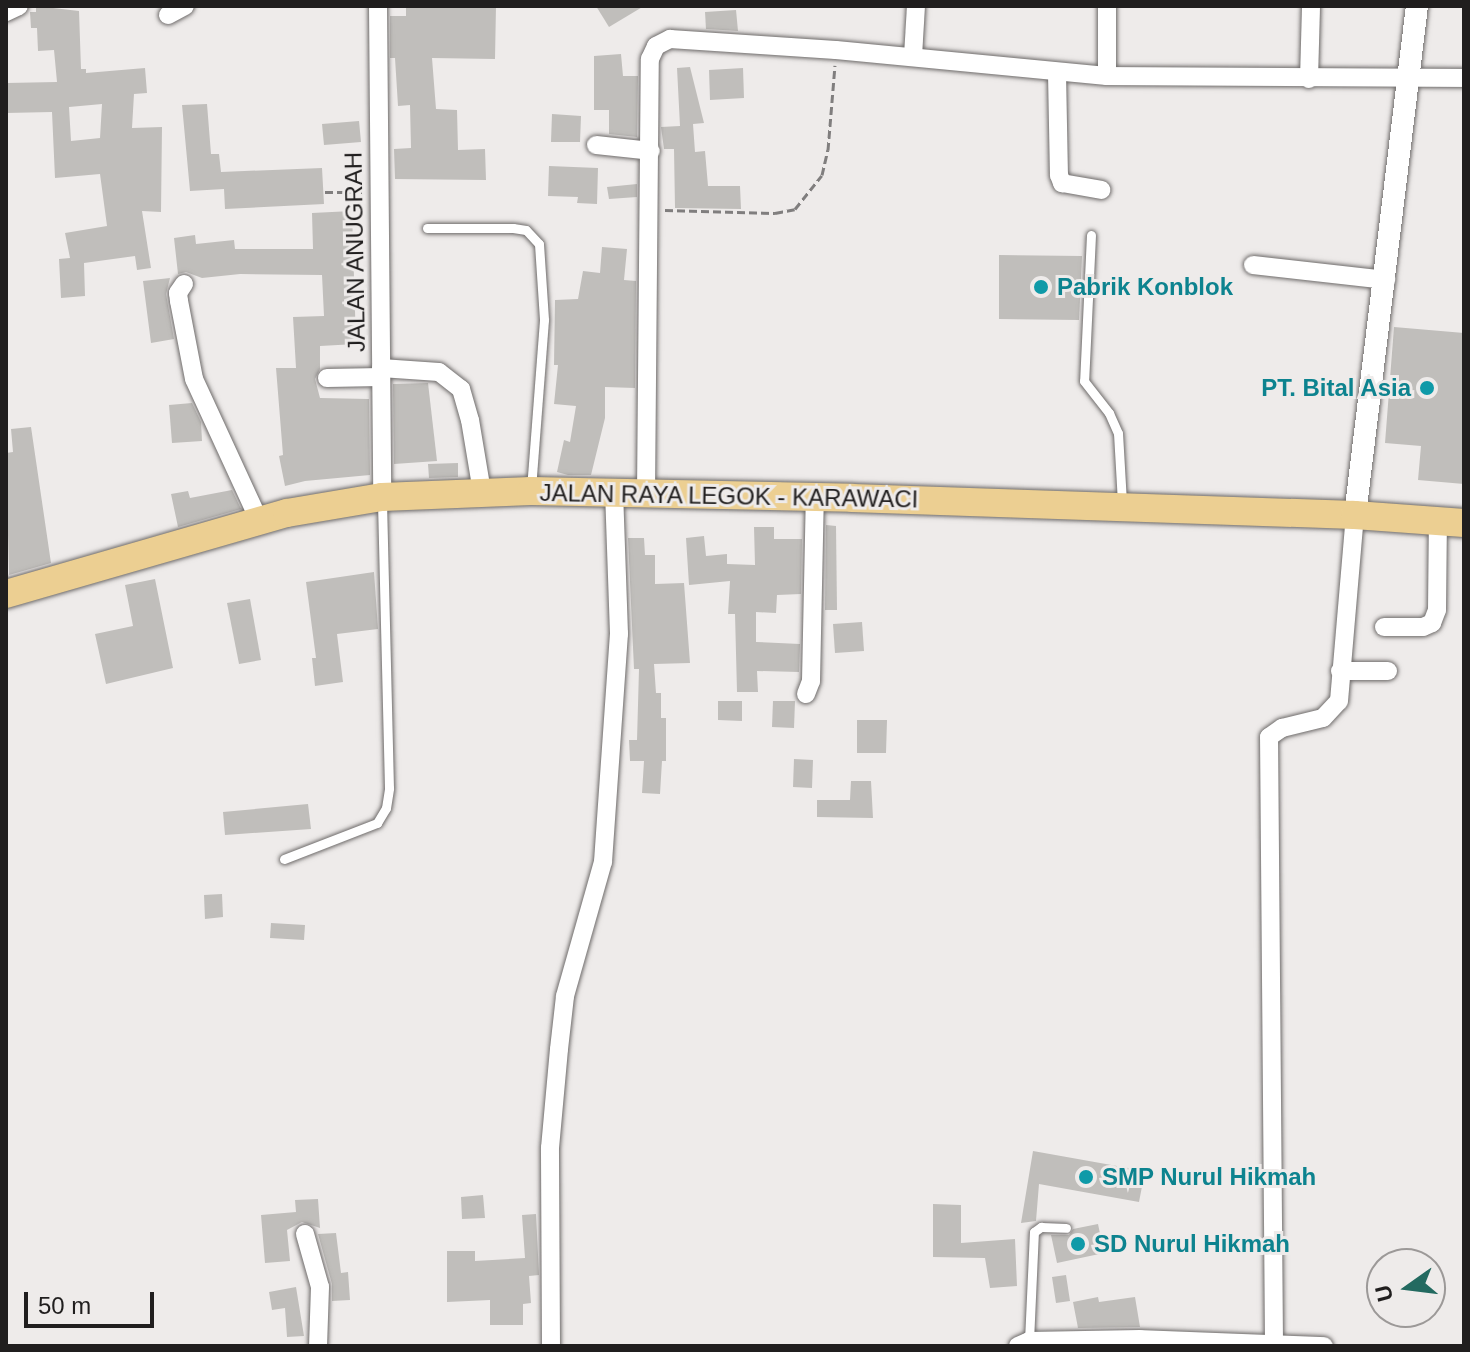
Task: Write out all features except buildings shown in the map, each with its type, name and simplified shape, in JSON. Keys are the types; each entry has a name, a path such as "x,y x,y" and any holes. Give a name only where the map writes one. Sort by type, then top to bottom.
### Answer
{"main road":[{"name":"JALAN RAYA LEGOK - KARAWACI","path":"6,594 259,520 382,497 482,492 815,497 1355,515 1451,522"}],"street":[{"path":"6,12 19,6"},
{"name":"JALAN ANUGRAH","path":"378,6 382,497"},
{"path":"913,56 916,6"},
{"path":"1107,6 1107,76"},
{"path":"1309,79 1311,6"},
{"path":"1282,1344 1269,737 1282,728 1323,718 1339,701 1355,515 1417,6"},
{"path":"646,494 650,59 656,46 670,39 836,50 1107,76 1464,78"},
{"path":"1057,73 1059,175 1062,183 1101,190"},
{"path":"596,145 651,151"},
{"path":"1253,265 1386,280"},
{"path":"184,284 178,293 194,379 259,520"},
{"path":"327,378 439,372 461,389 470,420 482,492"},
{"path":"551,1346 550,1148 559,1049 565,996 603,862 619,634 614,493"},
{"path":"806,694 811,681 813,654 815,497"},
{"path":"1384,627 1423,627 1432,623 1437,610 1451,522"},
{"path":"1340,671 1388,671"},
{"path":"305,1234 320,1287 318,1346"},
{"path":"1024,1344 1324,1346"}],"lane":[{"path":"427,228 513,228 526,230 539,244 544,320 531,491"},
{"path":"1091,235 1084,381 1109,413 1118,433 1122,507"},
{"path":"284,859 377,823 386,808 389,788 382,497"},
{"path":"1024,1344 1034,1232 1041,1227 1066,1228"}],"path":[{"path":"651,210 775,213 795,209 822,175 828,150 836,50"},
{"path":"325,192 378,192"}],"place":[{"name":"Pabrik Konblok","path":"1041,287"},
{"name":"PT. Bital Asia","path":"1427,388"},
{"name":"SMP Nurul Hikmah","path":"1086,1177"},
{"name":"SD Nurul Hikmah","path":"1078,1244"}]}
